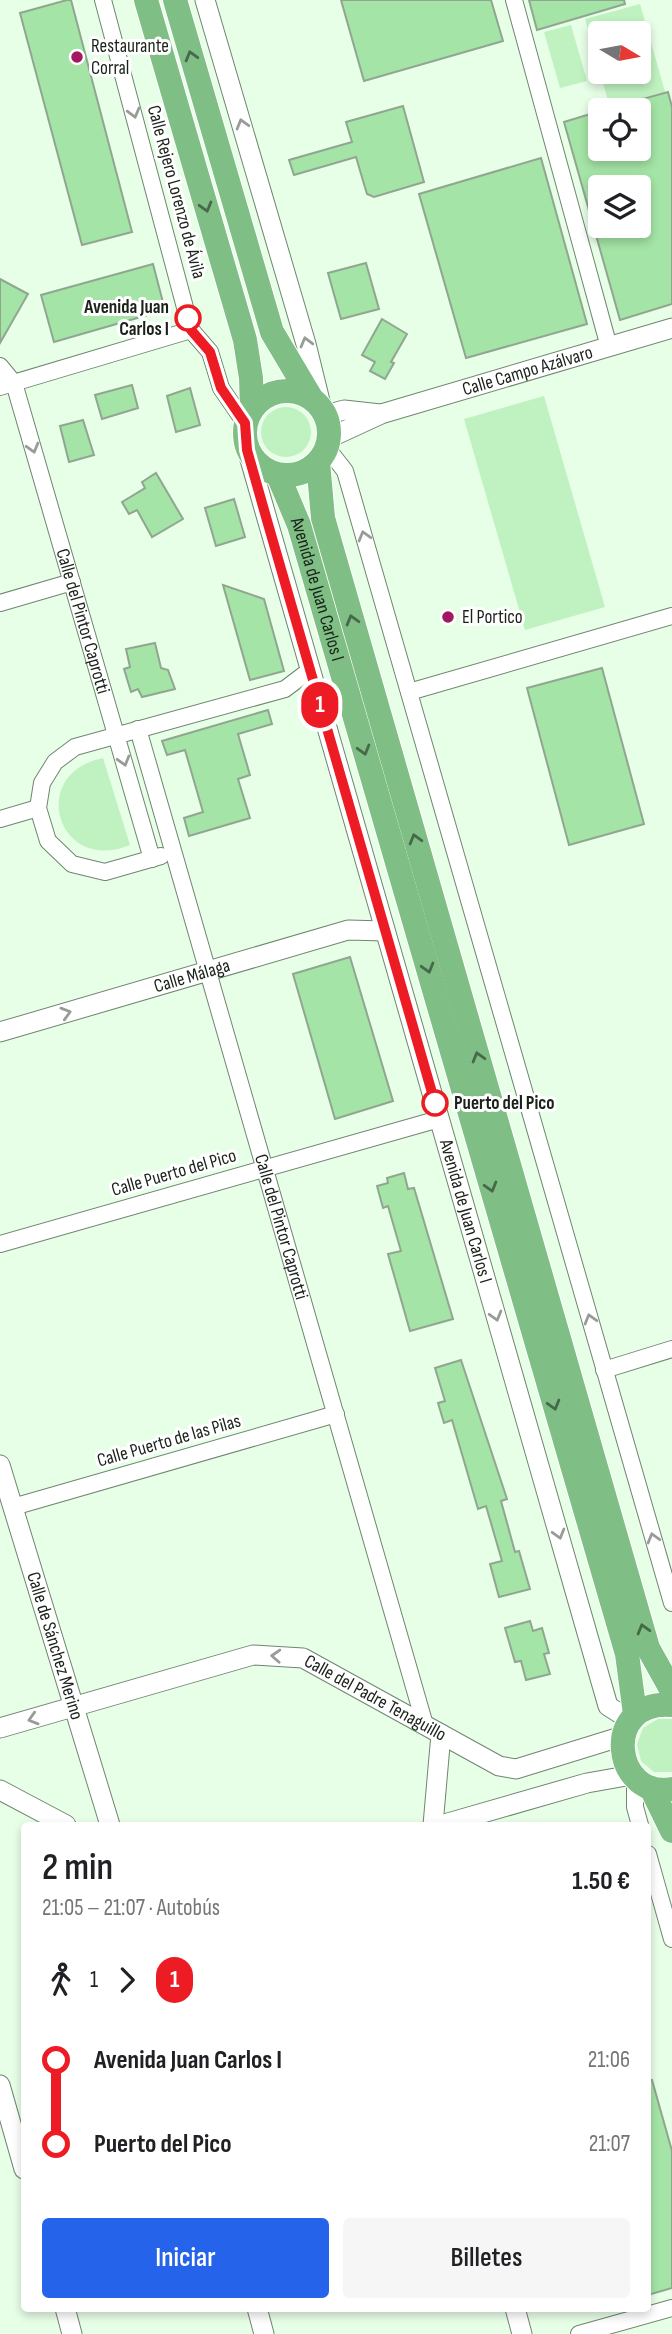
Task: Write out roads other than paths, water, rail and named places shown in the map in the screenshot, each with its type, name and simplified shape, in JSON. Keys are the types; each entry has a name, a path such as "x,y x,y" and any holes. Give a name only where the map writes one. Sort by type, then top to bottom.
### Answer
{"highway":[{"path":"146,0 245,340 251,378 248,415 247,450 260,466 278,475 300,474 322,428 289,390 268,394 248,415"},
{"name":"Avenida de Juan Carlos I","path":"175,0 272,332 322,428 323,518 648,1648 672,1690"},
{"name":"Avenida de Juan Carlos I","path":"278,475 299,525 619,1627 626,1654 629,1724"},
{"path":"672,1705 656,1704 629,1724 623,1757 648,1782 672,1831"}],"street":[{"name":"Calle Rejero Lorenzo de Ávila","path":"103,0 191,330 210,352 221,388 248,415"},
{"name":"Avenida de Juan Carlos I","path":"205,0 306,344 322,428 345,471 672,1603"},
{"path":"514,0 609,347"},
{"name":"Calle Campo Azálvaro","path":"322,428 381,414 672,328"},
{"path":"0,366 7,385 191,330"},
{"name":"Calle del Pintor Caprotti","path":"7,385 72,582 152,859"},
{"name":"Avenida de Juan Carlos I","path":"247,450 608,1706 629,1724"},
{"path":"0,603 72,582"},
{"path":"409,692 672,616"},
{"path":"173,853 105,872 72,864 48,841 38,808 42,783 55,762 75,747 285,688 310,670"},
{"path":"285,688 317,694"},
{"name":"Calle del Pintor Caprotti","path":"138,729 336,1414 433,1729 433,1822"},
{"path":"0,819 38,808"},
{"name":"Calle Málaga","path":"0,1032 348,930 385,931"},
{"name":"Calle Puerto del Pico","path":"0,1244 439,1119"},
{"path":"604,1370 672,1349"},
{"name":"Calle Puerto de las Pilas","path":"13,1507 336,1414"},
{"name":"Calle de Sánchez Merino","path":"0,1465 109,1822"},
{"name":"Calle del Padre Tenaguillo","path":"0,1728 253,1655 303,1658 499,1766 516,1769 629,1724"},
{"path":"451,1822 587,1783 648,1782 635,1807 639,1822"},
{"path":"0,1790 60,1822"},
{"path":"651,1865 672,1939"},
{"path":"0,2085 21,2158"},
{"path":"579,2334 672,2308"},
{"path":"66,2312 72,2334"},
{"path":"258,2312 264,2334"},
{"path":"516,2312 522,2334"}],"place":[{"name":"Restaurante Corral","path":"77,57"},
{"name":"Avenida Juan Carlos I","path":"188,318"},
{"name":"El Portico","path":"448,617"},
{"name":"Puerto del Pico","path":"435,1103"}]}
